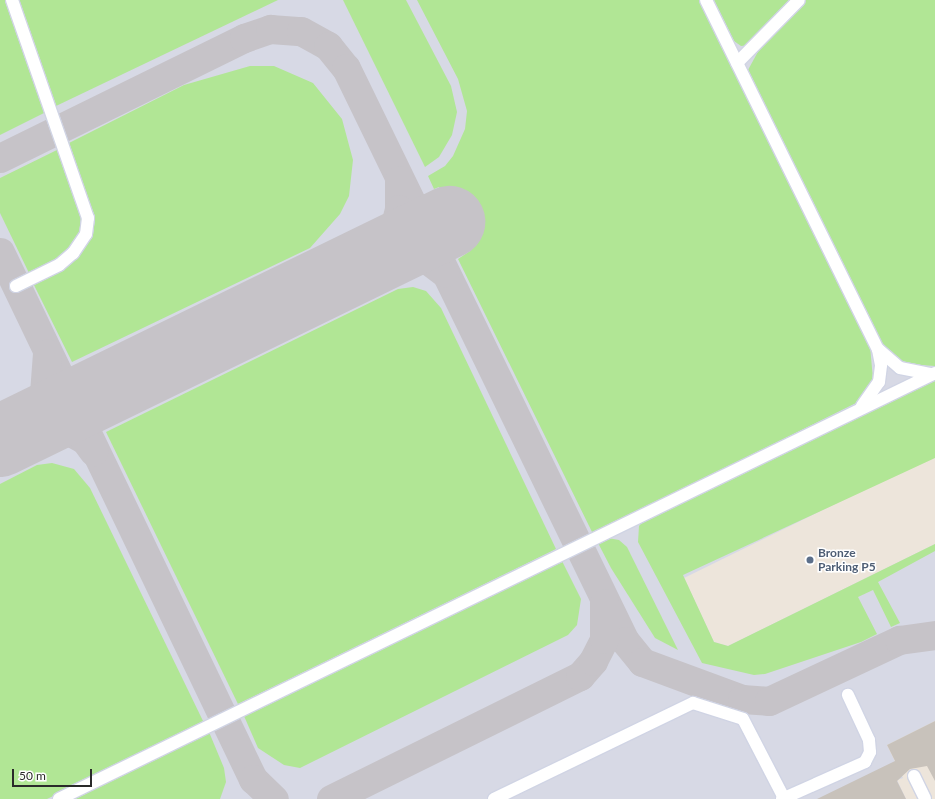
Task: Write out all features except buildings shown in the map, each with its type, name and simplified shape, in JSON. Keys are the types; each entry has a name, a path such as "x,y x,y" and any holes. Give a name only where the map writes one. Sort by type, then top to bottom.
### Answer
{"lane":[{"path":"12,0 88,218 86,234 59,266 16,286"},
{"path":"706,0 878,349 881,365 878,382 870,398 856,411"},
{"path":"737,63 800,0"},
{"path":"878,349 900,368 934,373"},
{"path":"59,799 934,373"},
{"path":"494,799 693,703 743,719 783,799 865,762 870,752 869,740 848,695"},
{"path":"914,776 925,799"}],"shaded area":[{"path":"0,0 935,0 935,455 684,578 714,642 728,646 935,544 935,721 887,745 903,778 897,780 906,799 0,799"}],"green space":[{"path":"0,0 8,0 48,111 0,135"},
{"path":"18,0 278,0 56,106"},
{"path":"343,0 406,0 451,86 457,112 452,135 439,157 425,167"},
{"path":"417,0 701,0 870,346 873,379 860,401 593,534 458,259 470,251 439,187 434,189 428,176 445,166 453,156 465,129 467,111 458,79"},
{"path":"714,0 796,0 751,45 741,46 734,41"},
{"path":"805,0 935,0 935,366 906,364 885,349 748,70 760,48"},
{"path":"250,66 274,66 313,83 342,119 353,160 349,196 340,214 310,248 72,362 33,283 77,258 90,238 88,199 69,143 184,85"},
{"path":"61,148 82,212 80,234 68,253 29,273 0,213 0,178"},
{"path":"413,287 426,291 441,308 556,549 238,704 106,432 398,289"},
{"path":"935,378 935,458 683,575 714,642 728,646 935,544 935,551 878,582 900,623 891,627 873,590 858,597 877,634 861,642 765,674 754,675 702,663 638,542 639,526 644,520"},
{"path":"52,463 74,469 90,488 204,723 47,799 0,799 0,484 37,465"},
{"path":"608,538 619,540 627,547 678,650 655,638 611,568 598,543"},
{"path":"562,561 581,599 577,625 568,635 300,768 284,765 258,748 244,716"},
{"path":"209,732 224,768 226,782 220,799 74,799"}],"taxiway":[{"path":"0,158 244,38 270,29 301,31 328,46 346,68 625,641 642,662 742,699 769,701 899,640 935,635"},
{"path":"399,180 399,209 395,225 386,243 366,262 397,251 417,252 444,272"},
{"path":"0,252 253,779 274,799"},
{"path":"12,434 35,410 44,393 47,353"},
{"path":"11,435 46,424 67,430 85,440 93,451"},
{"path":"331,799 580,676 593,661 604,639 604,603"}],"runway":[{"path":"0,441 449,222"}],"place":[{"name":"Bronze Parking P5","path":"810,560"}]}
